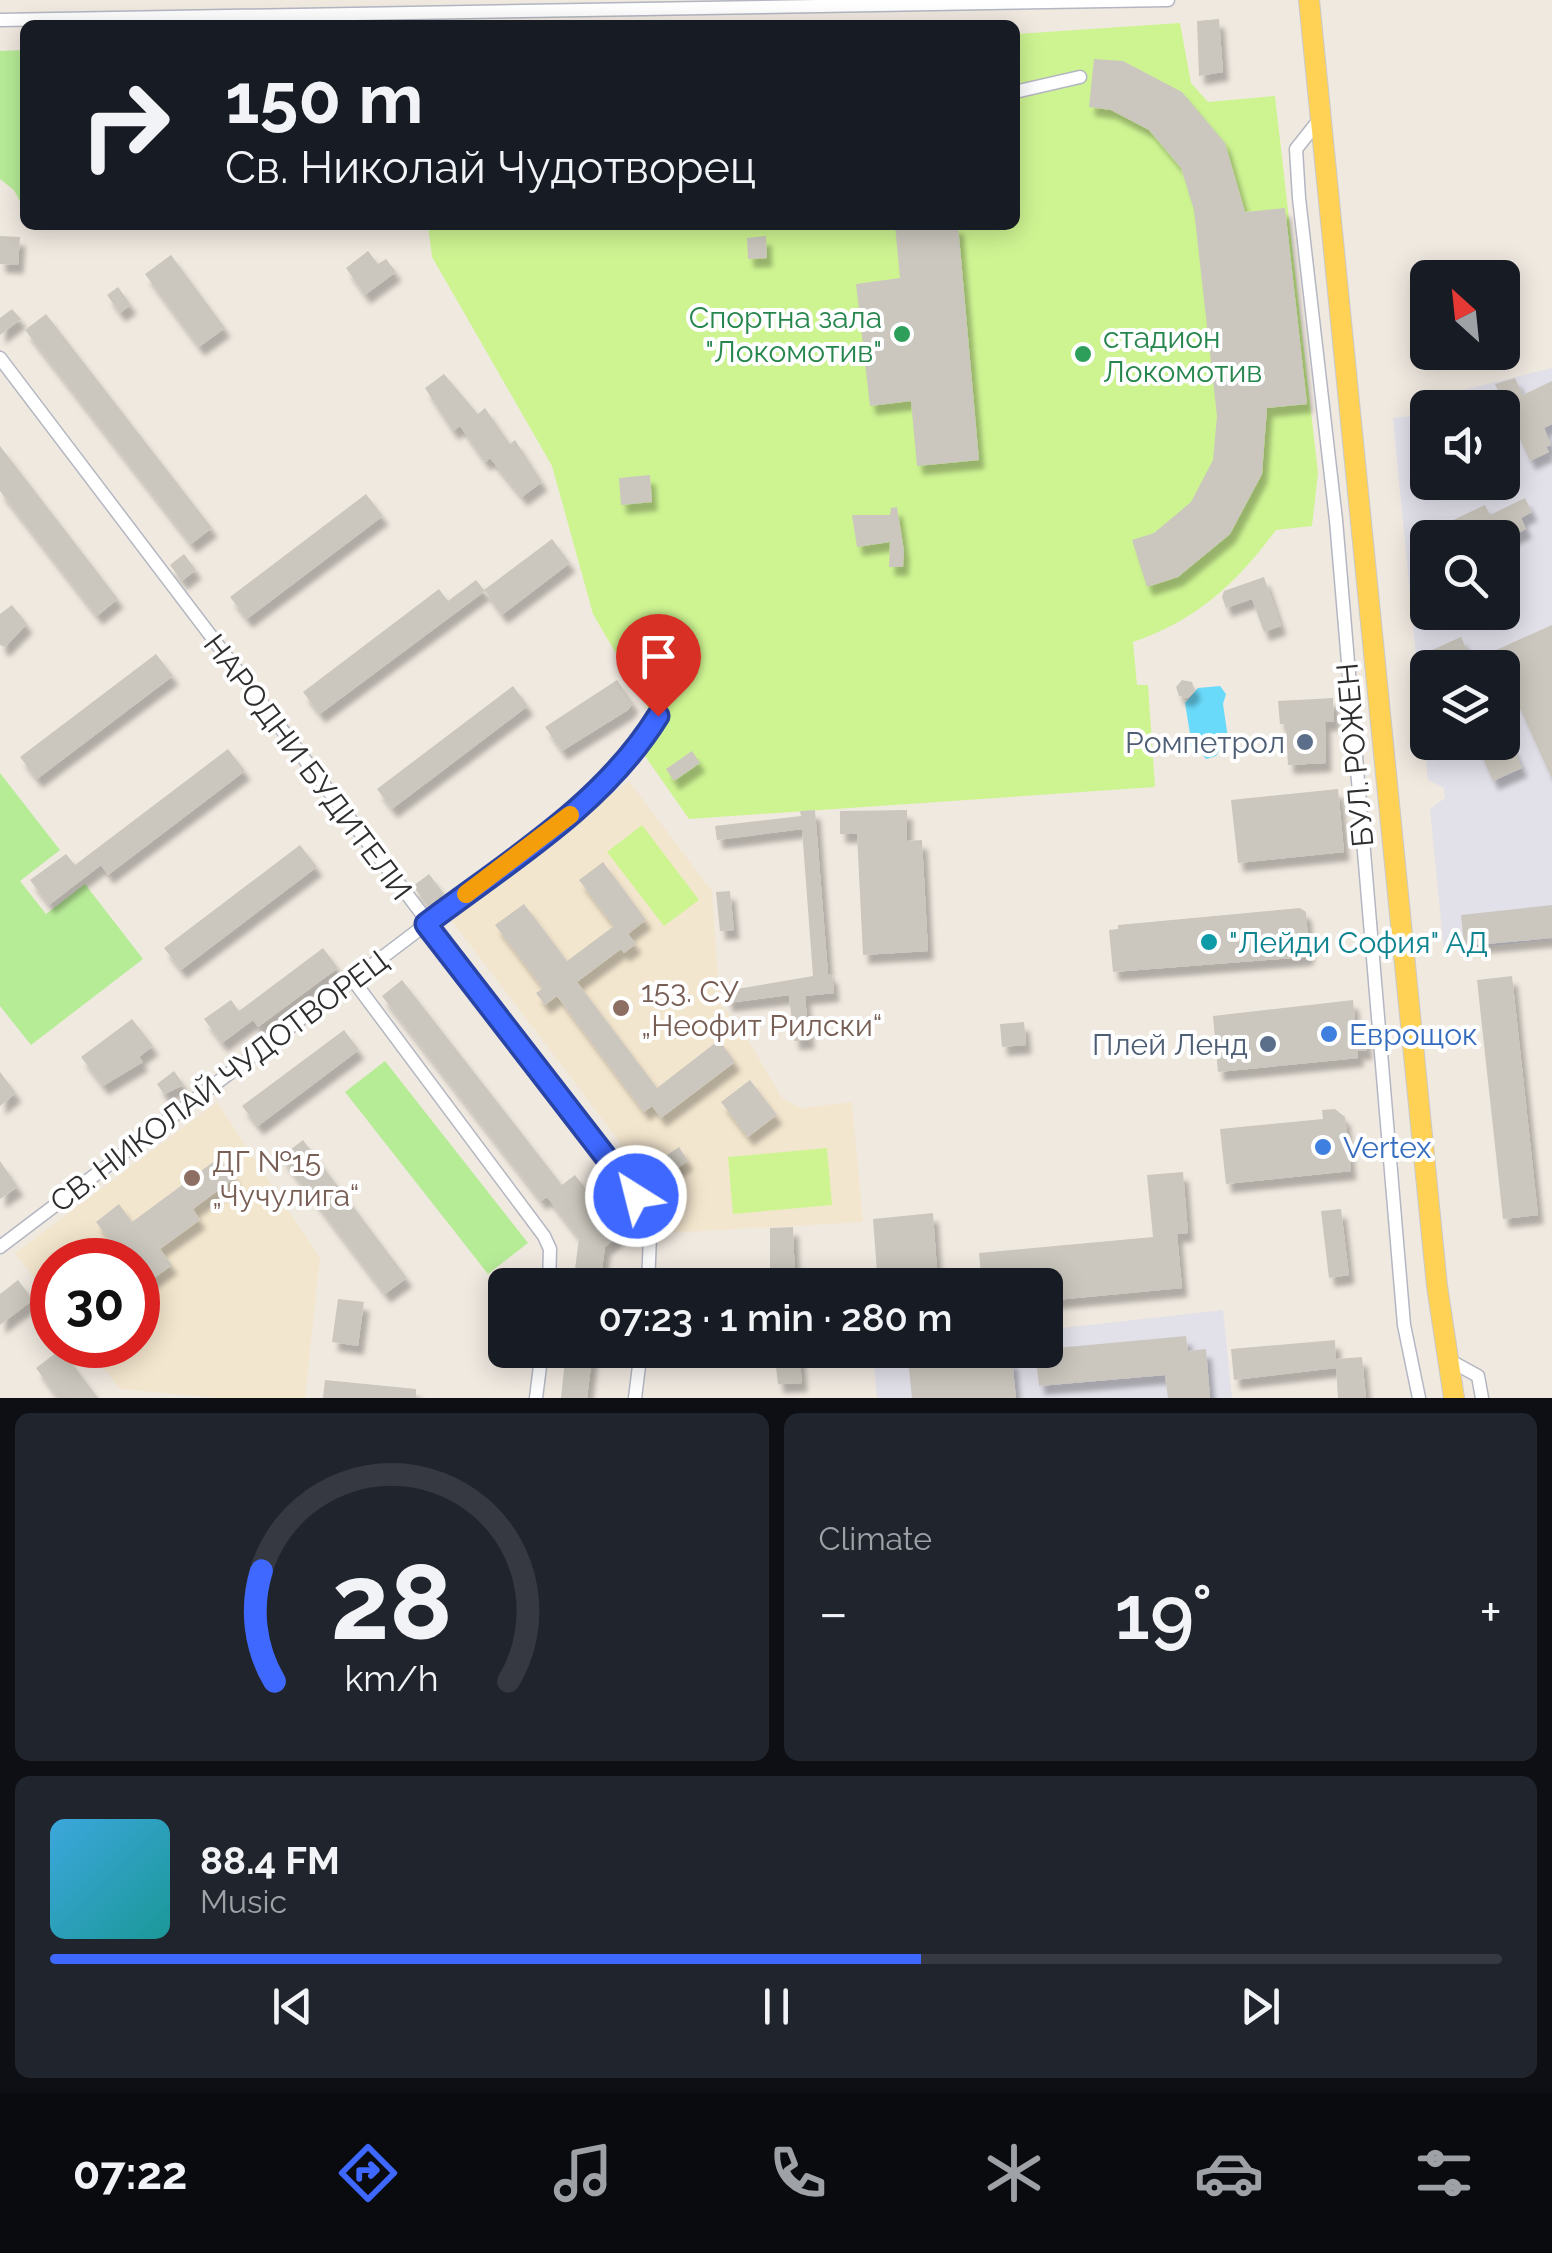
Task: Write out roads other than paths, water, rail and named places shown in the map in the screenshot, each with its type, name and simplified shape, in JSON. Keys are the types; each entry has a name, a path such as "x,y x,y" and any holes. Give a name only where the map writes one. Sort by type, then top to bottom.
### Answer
{"main road":[{"name":"БУЛ. РОЖЕН","path":"1310,0 1319,120 1454,1398"}],"street":[{"path":"0,20 1168,0"},
{"path":"1020,91 1080,77"},
{"name":"БУЛ. РОЖЕН","path":"1319,120 1296,149 1299,198 1336,520 1404,1325 1419,1398"},
{"name":"НАРОДНИ БУДИТЕЛИ","path":"0,358 636,1196 650,1236 649,1268"},
{"name":"СВ. НИКОЛАЙ ЧУДОТВОРЕЦ","path":"0,1247 590,800 631,760 658,716"},
{"path":"353,980 544,1236 550,1248 549,1268"},
{"path":"1447,1358 1478,1376 1482,1398"},
{"path":"536,1398 540,1368"},
{"path":"634,1398 638,1368"}],"water":[{"path":"1220,686 1226,694 1223,704 1228,738 1216,756 1206,759 1197,748 1182,745 1190,734 1185,703 1198,688"}],"place":[{"name":"Спортна зала \"Локомотив\"","path":"902,334"},
{"name":"стадион Локомотив","path":"1083,354"},
{"name":"Ромпетрол","path":"1305,742"},
{"name":"\"Лейди София\" АД","path":"1209,942"},
{"name":"153. СУ „Неофит Рилски“","path":"621,1008"},
{"name":"Еврощок","path":"1329,1034"},
{"name":"Плей Ленд","path":"1268,1044"},
{"name":"Vertex","path":"1323,1147"},
{"name":"ДГ №15 „Чучулига“","path":"192,1178"}]}
